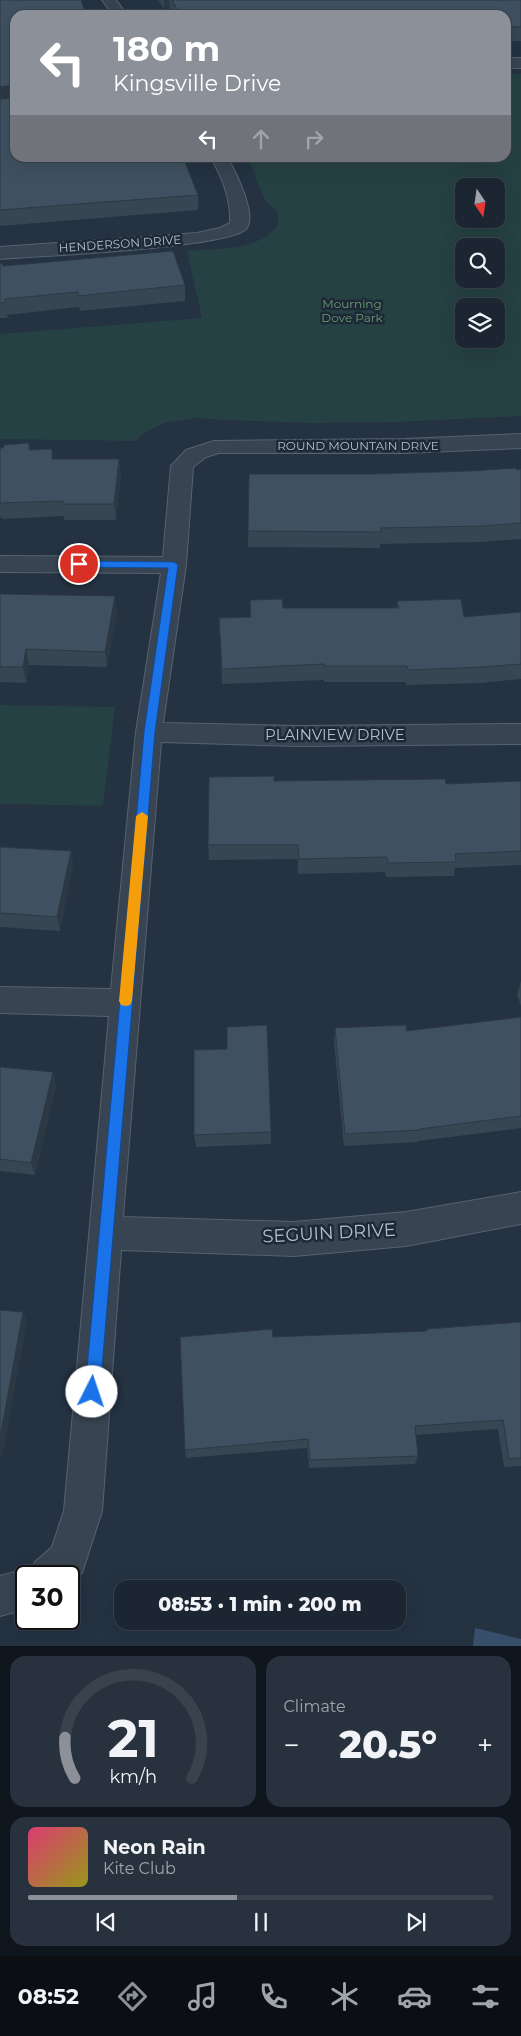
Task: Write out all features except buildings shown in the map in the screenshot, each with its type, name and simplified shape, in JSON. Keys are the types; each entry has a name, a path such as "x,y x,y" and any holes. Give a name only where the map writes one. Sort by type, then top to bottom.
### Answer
{"street":[{"name":"HENDERSON DRIVE","path":"0,253 213,236 225,233 238,226 240,208 232,181 221,162"},
{"name":"ROUND MOUNTAIN DRIVE","path":"174,565 182,466 188,458 196,453 219,446 404,446 521,441"},
{"path":"0,564 174,565 150,732 105,1233 83,1511 59,1565"},
{"name":"PLAINVIEW DRIVE","path":"150,732 300,736 521,734"},
{"path":"0,1000 126,1003"},
{"name":"SEGUIN DRIVE","path":"105,1233 294,1239 406,1229 521,1208"},
{"path":"0,1596 15,1593"}],"green space":[{"name":"Mourning Dove Park","path":"511,74 521,74 521,416 397,422 311,423 197,418 164,423 146,432 135,441 0,439 0,334 202,318 187,251 224,249 260,240 270,234 278,225 278,213 265,200 250,162 511,162"},
{"path":"0,705 115,707 103,806 0,804"}],"water":[{"path":"475,1628 521,1639 521,1646 473,1646"}],"slow traffic":[{"path":"126,1001 142,816"}],"route":[{"path":"79,564 174,565 150,732 106,1214 92,1392"}]}
